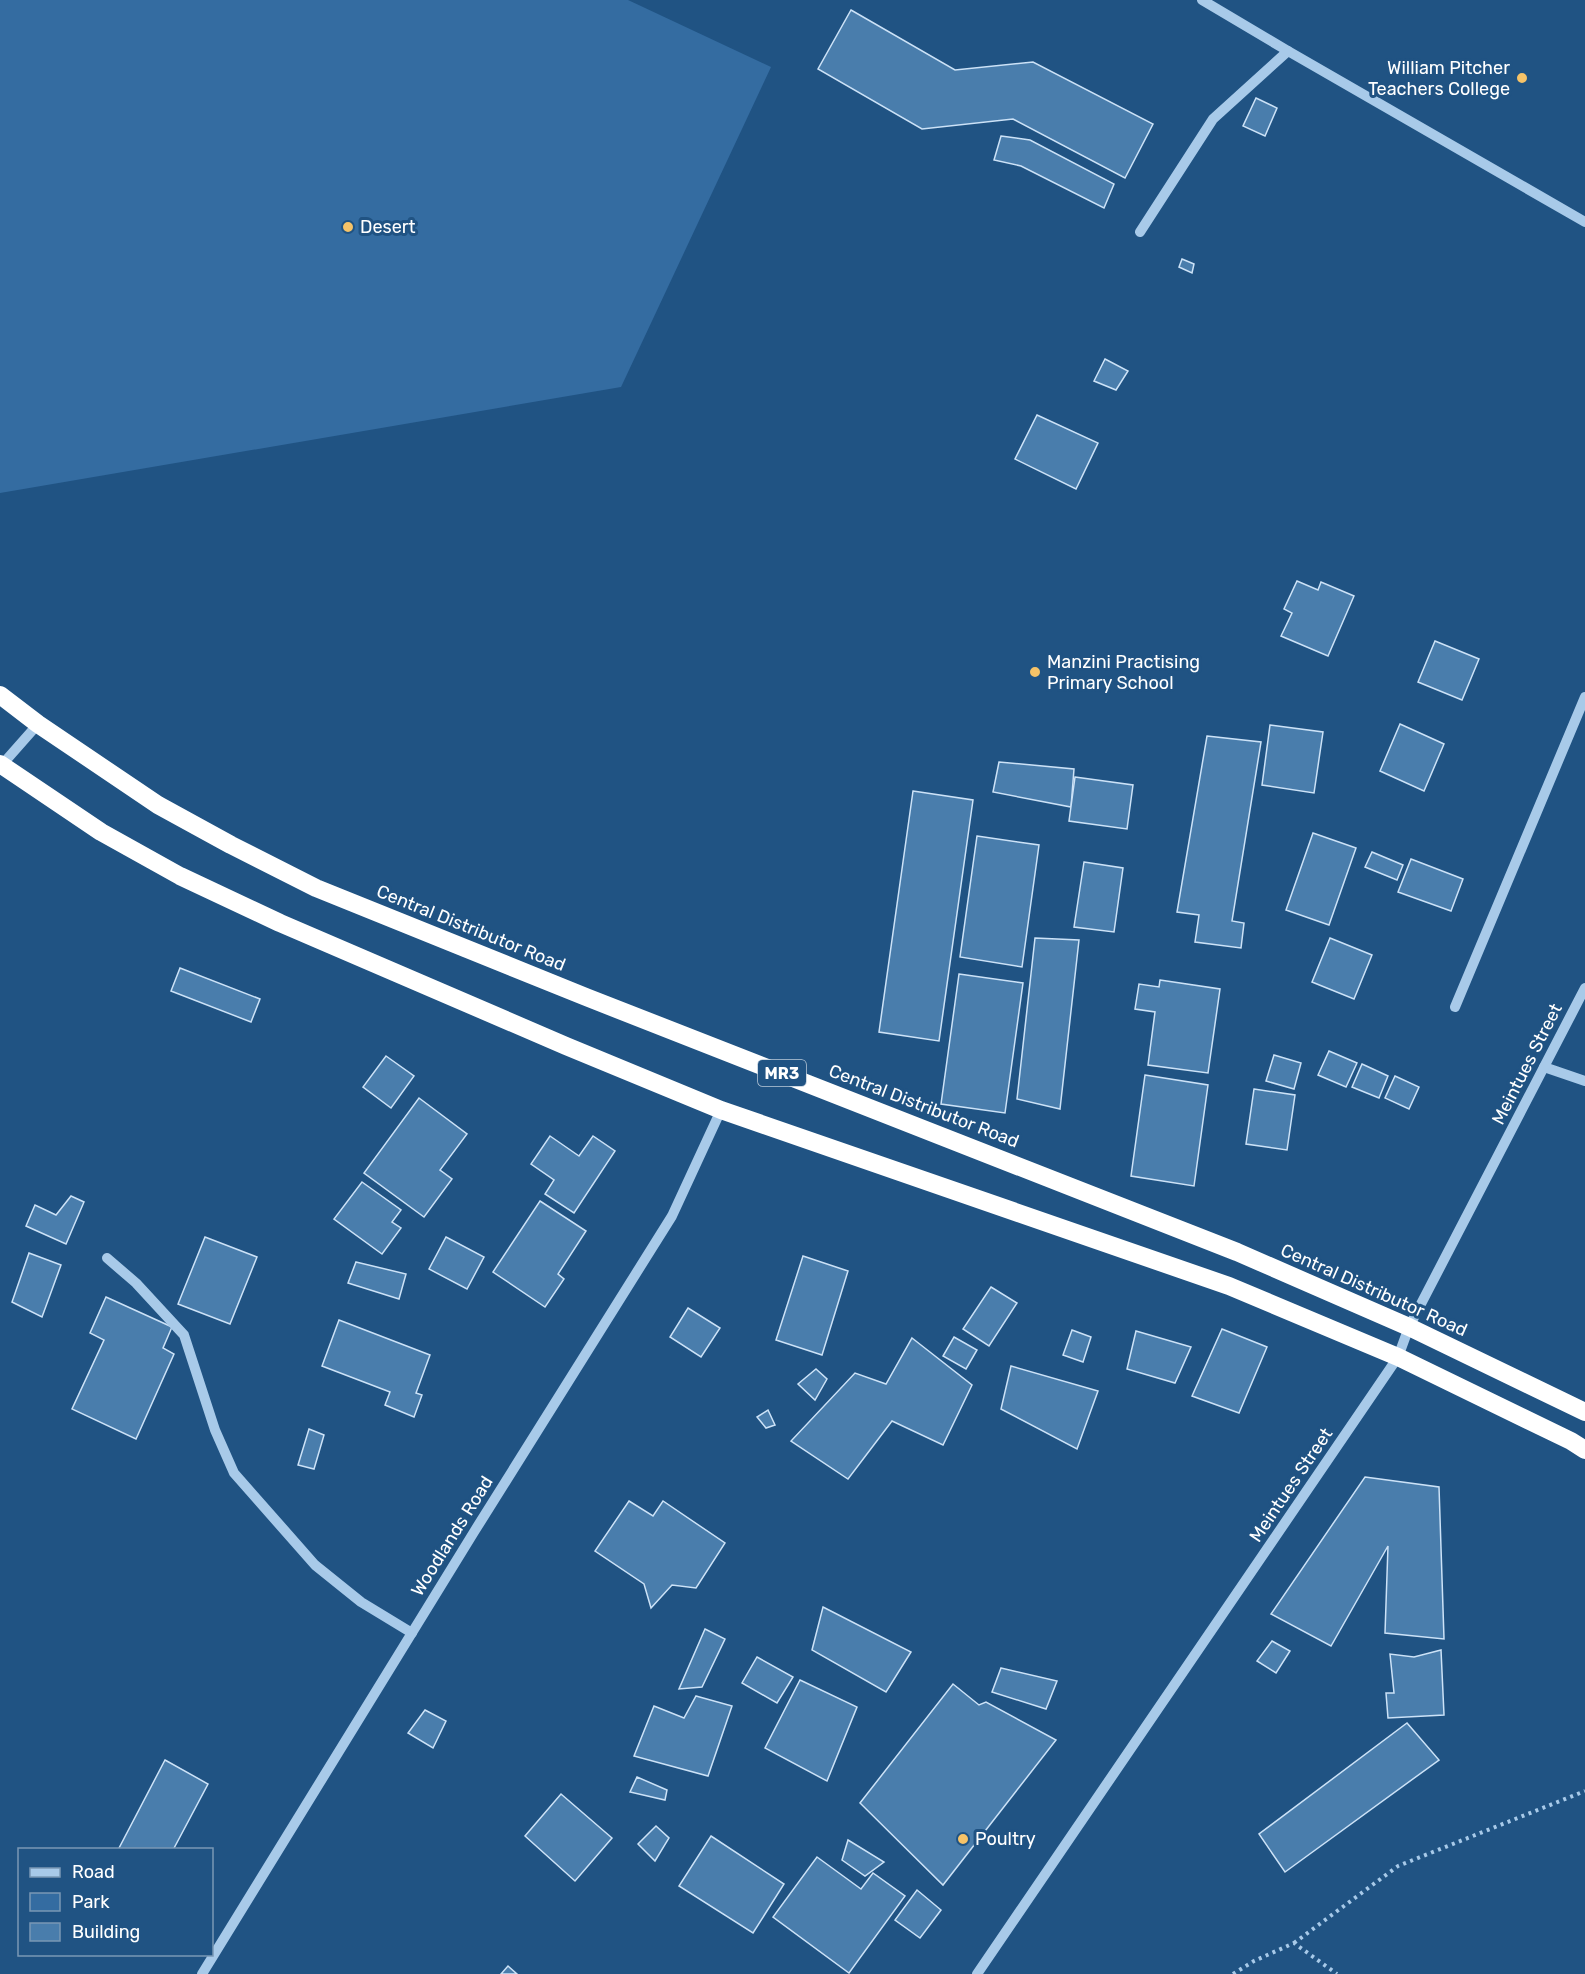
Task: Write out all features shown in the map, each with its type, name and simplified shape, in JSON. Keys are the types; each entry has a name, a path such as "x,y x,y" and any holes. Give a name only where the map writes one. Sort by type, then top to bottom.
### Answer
{"highway":[{"name":"Central Distributor Road","path":"0,696 158,805 316,888 586,997 1237,1252 1409,1327 1585,1412"},
{"path":"0,765 101,831 180,876 280,923 721,1110 1229,1286 1398,1357 1571,1441 1585,1450"}],"street":[{"path":"1202,0 1585,222"},
{"path":"1140,232 1213,119 1288,51"},
{"path":"1455,1006 1585,697"},
{"path":"0,765 38,724"},
{"name":"Meintues Street","path":"977,1974 1398,1357 1409,1327 1585,988"},
{"path":"1544,1067 1585,1082"},
{"name":"Woodlands Road","path":"202,1974 672,1216 721,1110"},
{"path":"107,1258 136,1283 184,1335 215,1430 234,1473 315,1565 361,1602 412,1633"}],"path":[{"path":"1233,1974 1254,1961 1294,1943 1398,1866 1585,1791"},
{"path":"1294,1943 1337,1974"}],"green space":[{"name":"Desert","path":"0,0 628,0 771,67 621,387 0,493"}],"building":[{"path":"851,10 955,70 1033,62 1153,124 1125,178 1013,119 922,129 818,69"},
{"path":"1256,98 1277,108 1265,136 1243,126"},
{"path":"1001,136 1030,140 1114,184 1104,208 1021,166 994,160"},
{"path":"1182,259 1194,264 1192,273 1179,267"},
{"path":"1105,359 1128,371 1116,390 1094,381"},
{"path":"1037,415 1098,443 1076,489 1015,459"},
{"path":"1297,581 1318,590 1321,582 1354,596 1328,656 1281,636 1292,613 1284,609"},
{"path":"1435,641 1479,659 1462,700 1418,682"},
{"path":"1400,724 1444,744 1424,791 1380,771"},
{"path":"1270,725 1323,732 1314,793 1262,785"},
{"path":"1207,736 1261,742 1232,921 1244,923 1241,948 1195,942 1199,915 1177,912"},
{"path":"999,762 1074,769 1071,807 993,792"},
{"path":"1075,777 1133,785 1127,829 1069,821"},
{"path":"913,791 973,800 939,1041 879,1032"},
{"path":"1313,833 1356,848 1329,925 1286,910"},
{"path":"977,836 1039,845 1022,967 960,957"},
{"path":"1372,852 1403,865 1397,880 1365,867"},
{"path":"1411,859 1463,879 1451,911 1398,892"},
{"path":"1084,862 1123,868 1114,932 1074,927"},
{"path":"1035,938 1079,940 1060,1109 1017,1099"},
{"path":"1330,938 1372,955 1354,999 1312,982"},
{"path":"180,968 260,999 251,1022 171,991"},
{"path":"959,974 1023,983 1005,1113 941,1104"},
{"path":"1160,980 1220,989 1208,1073 1148,1065 1155,1012 1135,1009 1139,984 1159,987"},
{"path":"1329,1051 1357,1063 1346,1087 1318,1075"},
{"path":"1274,1055 1301,1063 1294,1089 1266,1081"},
{"path":"386,1056 414,1076 391,1108 363,1087"},
{"path":"1362,1064 1388,1076 1379,1098 1352,1087"},
{"path":"1145,1075 1208,1085 1194,1186 1131,1176"},
{"path":"1395,1076 1419,1087 1409,1109 1385,1098"},
{"path":"1254,1089 1295,1095 1287,1150 1246,1144"},
{"path":"419,1098 467,1134 440,1170 452,1179 424,1217 364,1173"},
{"path":"550,1136 579,1156 593,1136 615,1151 574,1213 545,1194 554,1180 531,1164"},
{"path":"362,1182 401,1210 392,1222 401,1228 382,1254 334,1219"},
{"path":"71,1196 84,1202 66,1244 26,1226 35,1205 56,1215"},
{"path":"540,1201 586,1231 558,1274 564,1279 545,1307 493,1272"},
{"path":"205,1237 257,1257 230,1324 178,1304"},
{"path":"446,1237 484,1257 467,1289 429,1269"},
{"path":"29,1253 61,1265 42,1317 12,1302"},
{"path":"803,1256 848,1271 822,1355 776,1340"},
{"path":"356,1262 406,1274 399,1299 348,1283"},
{"path":"991,1287 1017,1303 989,1346 963,1329"},
{"path":"106,1297 172,1327 163,1348 174,1354 136,1439 72,1409 104,1340 90,1333"},
{"path":"688,1308 720,1328 701,1357 670,1337"},
{"path":"339,1320 430,1355 416,1393 422,1395 414,1417 385,1405 390,1392 322,1366"},
{"path":"1222,1329 1267,1347 1239,1413 1192,1396"},
{"path":"1072,1330 1091,1337 1083,1362 1063,1355"},
{"path":"1136,1331 1191,1347 1175,1383 1127,1369"},
{"path":"954,1337 977,1350 966,1369 943,1356"},
{"path":"912,1338 972,1385 943,1445 892,1421 848,1479 791,1441 855,1373 886,1384"},
{"path":"1011,1366 1098,1391 1077,1449 1001,1409"},
{"path":"816,1369 827,1379 815,1400 798,1384"},
{"path":"768,1410 775,1425 766,1428 757,1417"},
{"path":"309,1429 324,1435 314,1469 298,1465"},
{"path":"1365,1477 1439,1487 1444,1639 1385,1633 1388,1546 1331,1646 1271,1614"},
{"path":"629,1501 653,1516 663,1501 725,1543 696,1588 672,1585 651,1608 644,1584 595,1551"},
{"path":"823,1607 911,1652 886,1692 812,1650"},
{"path":"705,1629 725,1639 702,1687 679,1689"},
{"path":"1272,1641 1290,1651 1276,1673 1257,1661"},
{"path":"1441,1650 1444,1715 1388,1718 1386,1693 1394,1693 1390,1654 1414,1657"},
{"path":"757,1657 793,1677 777,1703 742,1683"},
{"path":"1001,1668 1057,1681 1046,1709 992,1692"},
{"path":"800,1680 857,1707 827,1781 765,1748"},
{"path":"953,1684 979,1705 986,1702 1056,1740 943,1885 860,1803"},
{"path":"696,1696 732,1706 708,1776 634,1756 654,1706 684,1718"},
{"path":"425,1710 446,1721 433,1748 408,1733"},
{"path":"1407,1723 1439,1760 1285,1872 1259,1834"},
{"path":"165,1760 208,1784 174,1848 119,1848"},
{"path":"637,1777 667,1790 665,1800 630,1792"},
{"path":"561,1794 612,1838 575,1881 525,1836"},
{"path":"656,1826 669,1838 655,1861 638,1844"},
{"path":"711,1836 784,1884 753,1933 679,1886"},
{"path":"848,1840 884,1862 865,1876 842,1860"},
{"path":"817,1857 861,1889 873,1873 905,1896 849,1973 773,1917"},
{"path":"917,1890 941,1910 920,1938 895,1920"},
{"path":"508,1966 517,1974 501,1974"}],"place":[{"name":"William Pitcher Teachers College","path":"1522,78"},
{"name":"Desert","path":"348,227"},
{"name":"Manzini Practising Primary School","path":"1035,672"},
{"name":"Poultry","path":"963,1839"}]}
